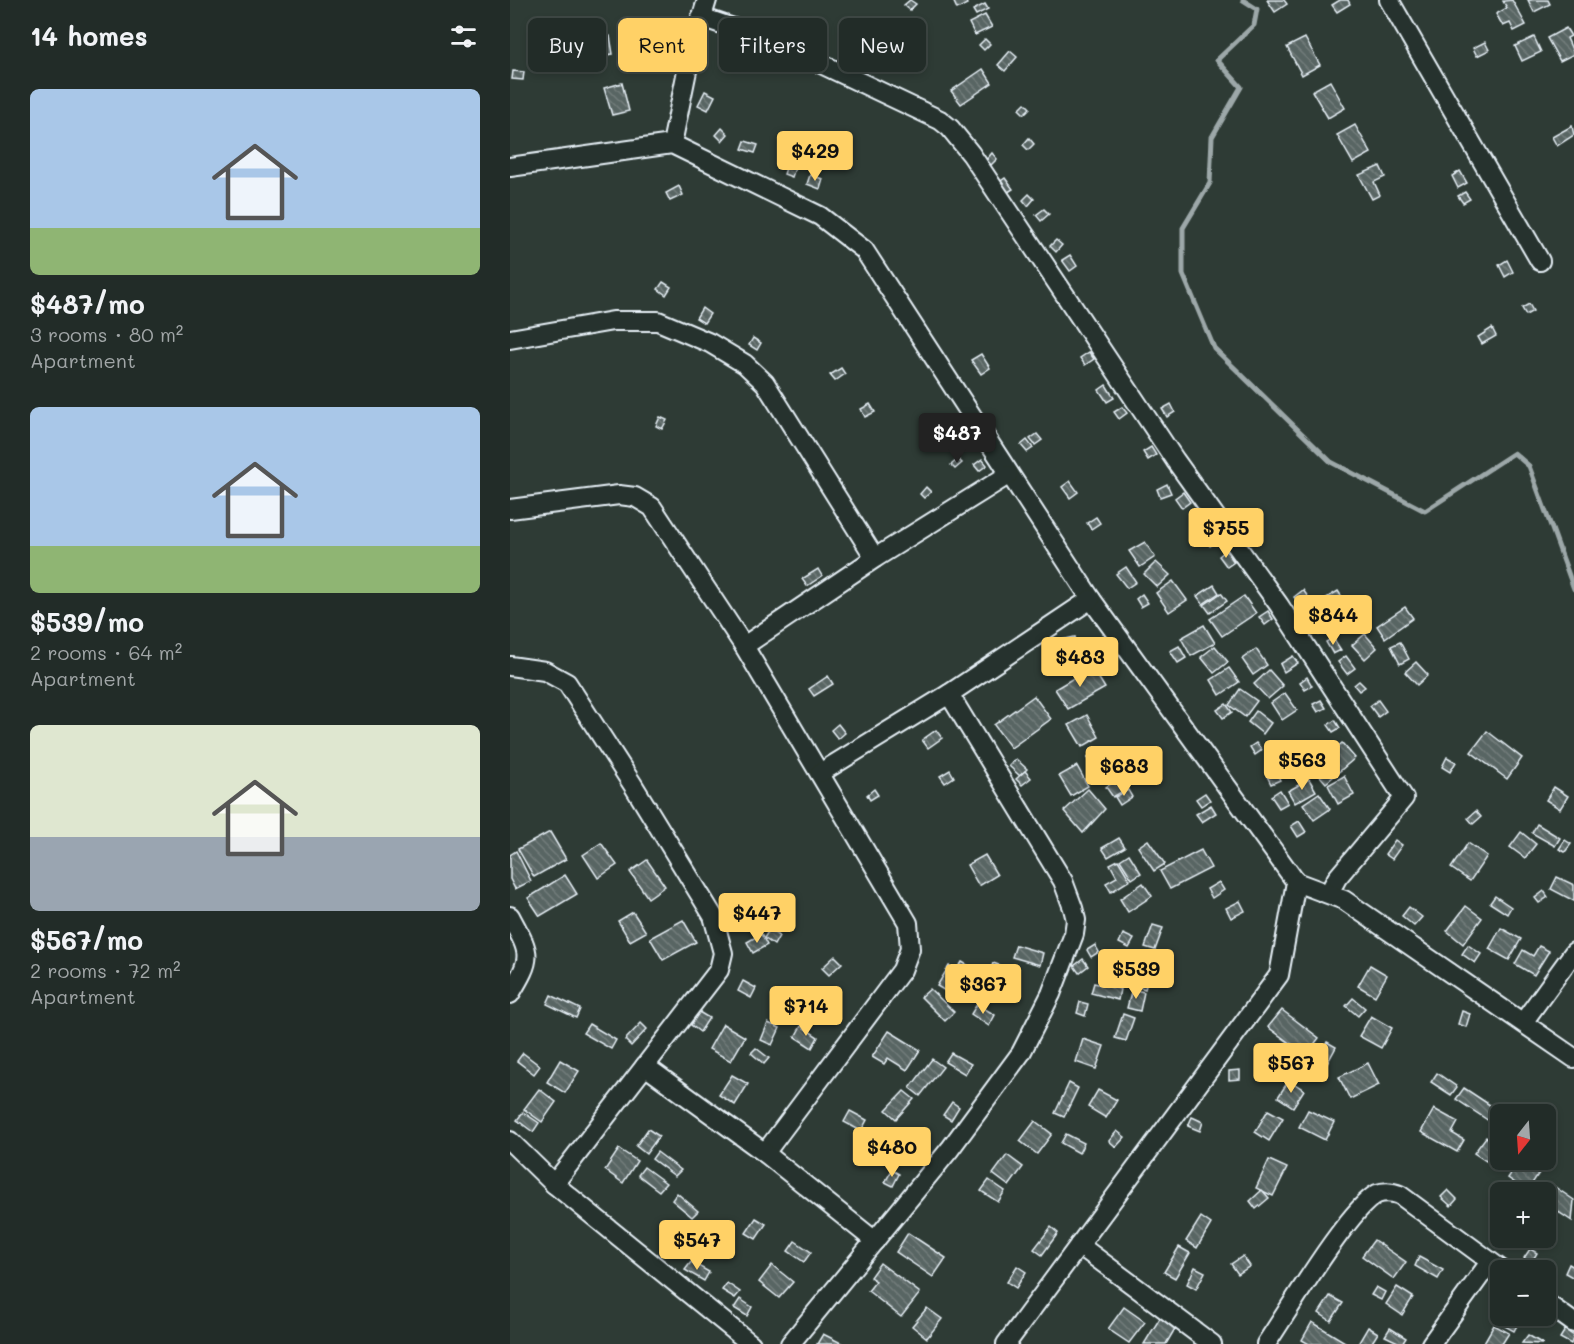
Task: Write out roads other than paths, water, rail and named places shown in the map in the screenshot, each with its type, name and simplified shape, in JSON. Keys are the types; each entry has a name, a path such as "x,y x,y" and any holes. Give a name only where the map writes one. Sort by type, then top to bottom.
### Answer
{"street":[{"path":"1389,0 1540,261"},
{"path":"672,144 704,8 939,120 950,128 971,154 1175,460 1279,605 1404,798 1337,878 1329,893"},
{"path":"510,167 672,144 820,216 864,250 1008,475 1091,599 1296,882 1329,893 1358,909 1524,1021 1574,1058"},
{"path":"510,339 636,319 658,321 710,343 746,364 765,383 875,558"},
{"path":"744,646 875,558 1008,475"},
{"path":"510,509 619,495 645,501 652,507 744,646 908,923 910,949 902,970 765,1153"},
{"path":"820,773 949,694 1091,599"},
{"path":"510,666 546,671 567,683 633,784 713,916 718,929 723,958 719,970 554,1184"},
{"path":"790,1344 950,1149 1021,1053 1051,994 1075,927 1073,908 1063,882 949,694"},
{"path":"1005,1344 1279,975 1296,882"},
{"path":"510,916 526,944 527,957 526,967 510,994"},
{"path":"1524,1021 1574,952"},
{"path":"645,1066 765,1153 875,1241"},
{"path":"510,1141 554,1184 751,1344"},
{"path":"1266,1344 1351,1219 1378,1194 1389,1192 1400,1195 1490,1262"},
{"path":"1079,1245 1212,1344"},
{"path":"1431,1344 1490,1273"},
{"path":"1556,1310 1574,1323"}],"waterway":[{"path":"1243,0 1257,9 1254,25 1217,60 1241,87 1212,137 1210,183 1183,228 1183,274 1214,348 1331,462 1425,511 1514,453 1529,466 1574,589"}]}
